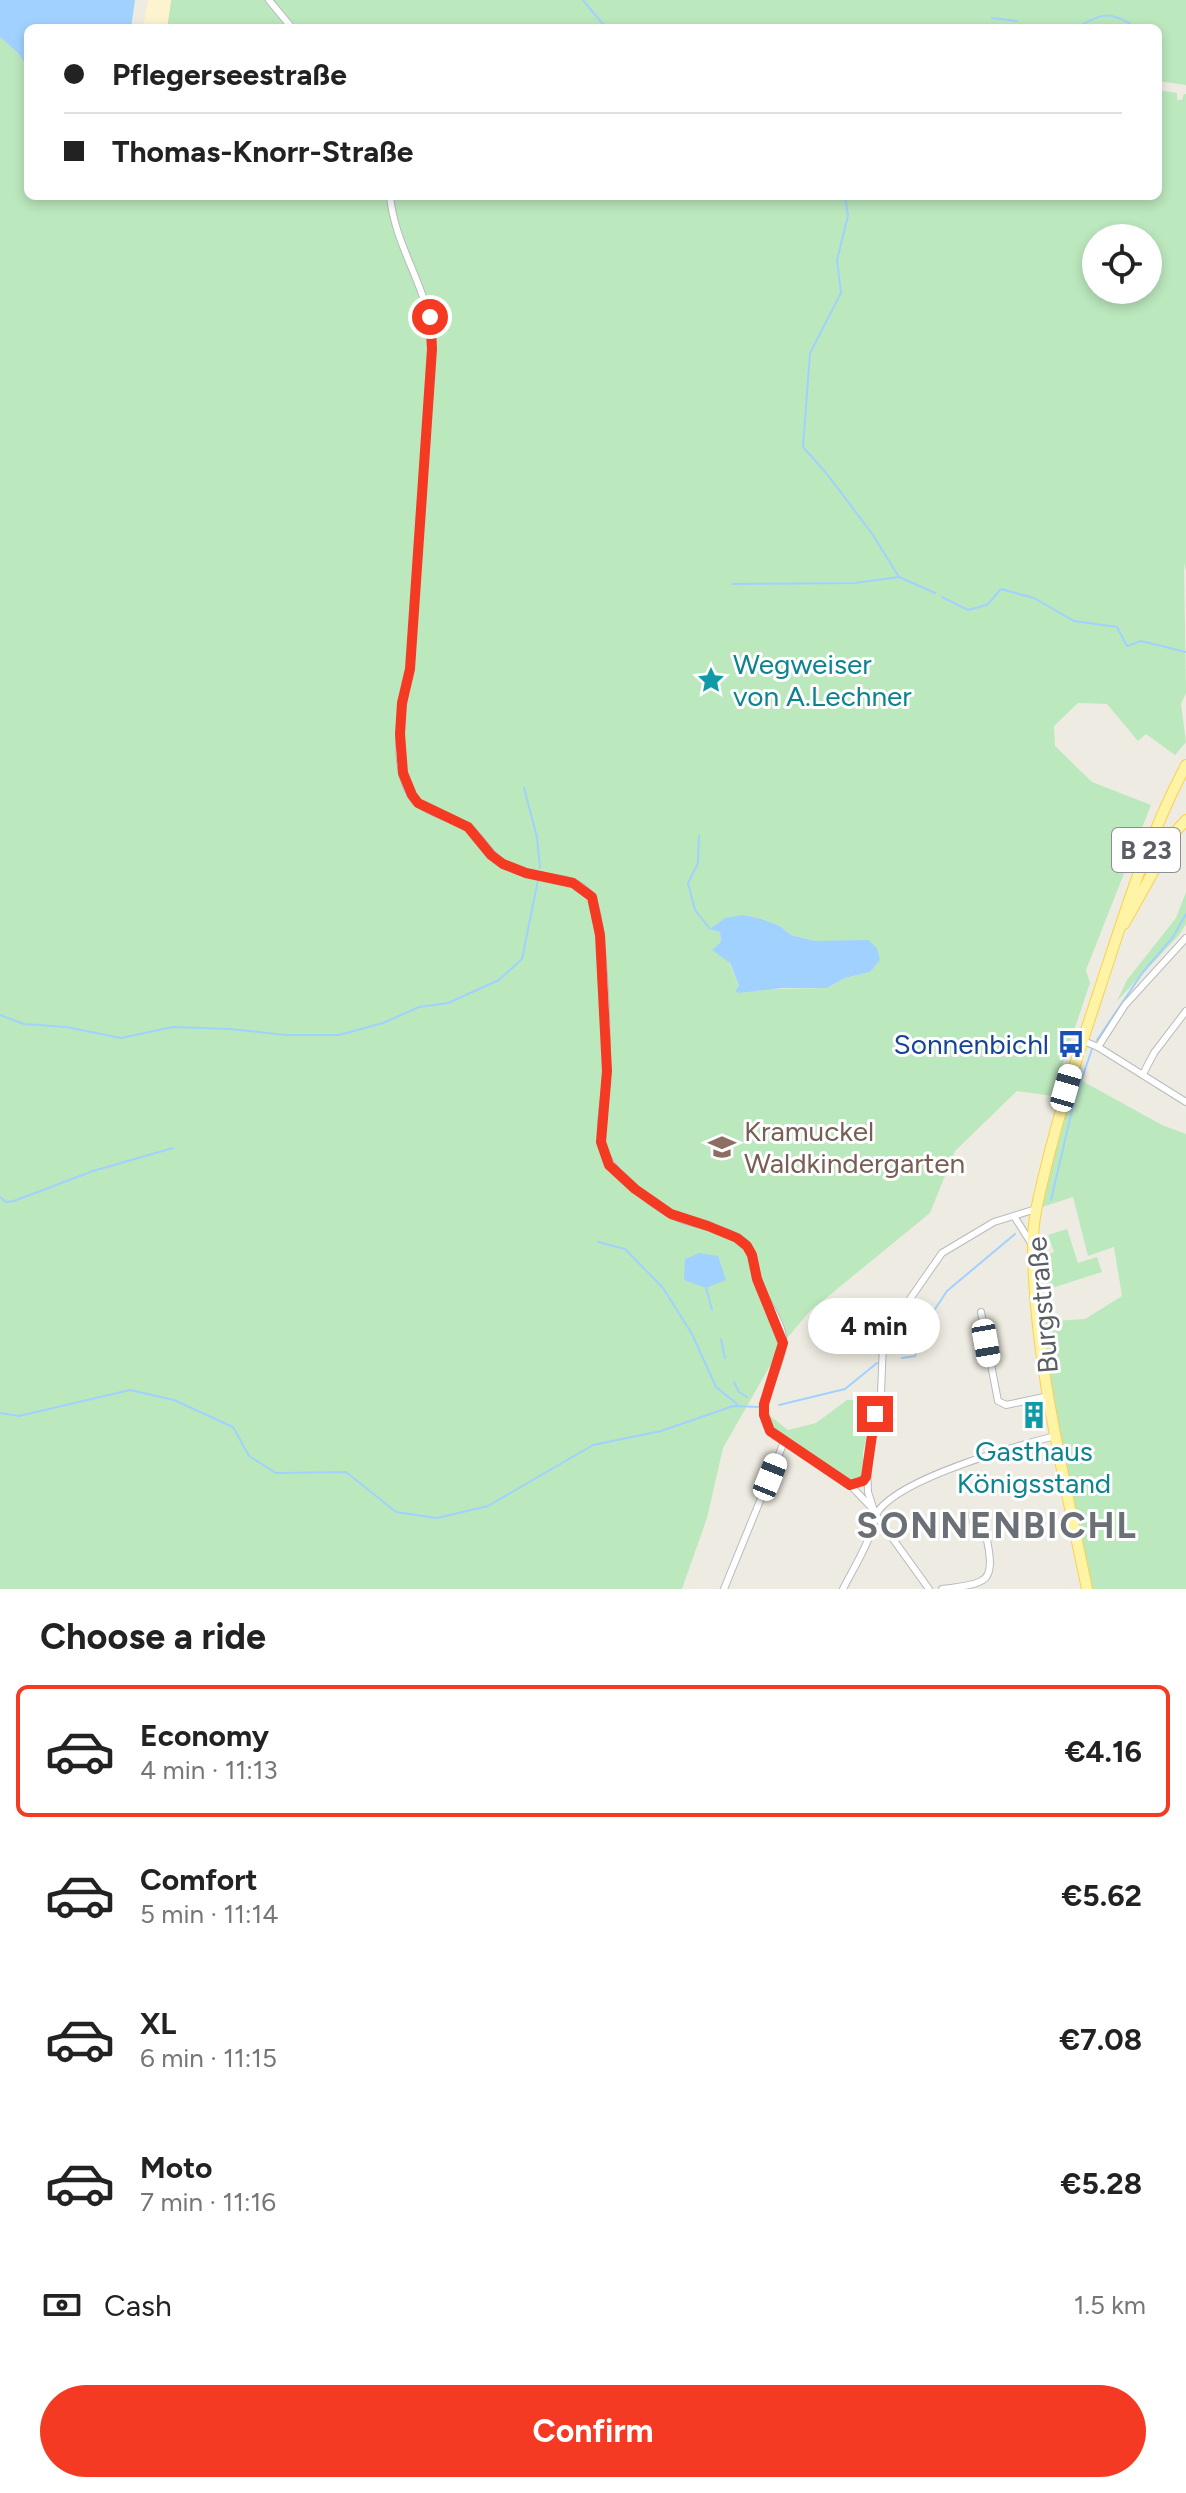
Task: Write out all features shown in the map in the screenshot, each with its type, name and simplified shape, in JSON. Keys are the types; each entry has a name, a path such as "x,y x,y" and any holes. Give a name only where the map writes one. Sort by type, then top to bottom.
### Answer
{"main road":[{"name":"B 23","path":"1036,1209 1081,1040 1115,939 1153,832 1186,765"},
{"name":"B 23","path":"1115,939 1176,831 1186,820"},
{"name":"Burgstraße","path":"1036,1209 1033,1245 1035,1304 1056,1436 1087,1589"}],"street":[{"path":"269,0 289,24"},
{"path":"391,200 396,232 426,303 433,341 410,669 402,703 400,734 403,773 418,803 468,827 491,855 503,864 526,873 573,883 592,897 600,935 606,1058 601,1142 609,1165 671,1214 737,1238 747,1246 783,1343 763,1409 770,1431 850,1485 874,1511 929,1589"},
{"path":"1098,1047 1125,1005 1186,938"},
{"path":"1143,1074 1154,1053 1186,1011"},
{"path":"1081,1040 1098,1047 1186,1102"},
{"path":"843,1589 874,1526 874,1511 866,1477 871,1435 881,1393 883,1344 889,1330 942,1253 994,1222 1036,1209"},
{"path":"1014,1216 1033,1245"},
{"path":"981,1312 998,1401 1006,1405 1050,1396"},
{"path":"874,1511 891,1499 946,1472 997,1452 1056,1436"},
{"path":"724,1589 784,1442"},
{"path":"850,1485 866,1477"},
{"path":"942,1589 980,1582 987,1577 992,1567 983,1523"}],"green space":[{"path":"171,0 1186,0 1186,85 1162,82 1162,24 168,24"},
{"path":"0,37 24,63 24,200 1162,200 1162,91 1177,93 1177,100 1182,100 1186,94 1186,693 1181,704 1186,742 1175,755 1146,734 1138,741 1107,704 1078,703 1054,726 1055,746 1092,782 1151,805 1086,970 1090,983 1052,1096 1017,1091 955,1151 930,1213 809,1312 783,1343 723,1448 707,1518 682,1589 0,1589","holes":["743,915 780,926 791,935 815,941 868,941 870,972 845,978 827,988 739,987 721,942 720,931"]},
{"path":"1186,892 1186,924 1117,1001 1127,980 1176,918"},
{"path":"1075,1077 1162,1125 1186,1134 1186,1589 1087,1589 1038,1322 1085,1319 1122,1296 1114,1247 1088,1256 1073,1197 1036,1209"},
{"path":"1067,1229 1078,1263 1097,1257 1102,1272 1049,1289 1039,1257 1054,1252 1048,1235"},
{"path":"875,1399 863,1452 863,1473 858,1479 850,1479 777,1434 768,1422 769,1415 788,1430 816,1423 847,1400"}],"sand":[{"path":"148,0 171,0 168,24 144,24"}],"water":[{"path":"0,0 135,0 132,24 24,24 24,63 0,37"},
{"path":"743,915 762,919 780,926 791,935 815,941 868,940 877,948 880,960 870,972 845,978 827,988 782,988 739,993 735,991 739,986 730,963 712,950 721,942 720,932 710,929 725,918"},
{"path":"699,1253 718,1256 726,1280 706,1288 684,1280 685,1259"}],"waterway":[{"path":"583,0 603,24"},
{"path":"1084,24 1100,16 1113,16 1129,24"},
{"path":"992,18 1017,21"},
{"path":"846,200 848,216 837,260 841,293 810,353 803,447 873,535 899,577 935,593"},
{"path":"732,584 855,583 899,577"},
{"path":"942,597 968,610 987,605 1001,589 1034,598 1074,621 1117,627 1127,646 1141,641 1186,652"},
{"path":"524,788 537,837 540,868"},
{"path":"699,836 698,863 688,883 695,910 710,929"},
{"path":"0,1015 24,1024 66,1027 121,1038 173,1027 286,1035 339,1035 383,1023 419,1007 448,1003 499,980 522,959 538,880"},
{"path":"1097,1040 1143,972 1173,937 1186,914"},
{"path":"1051,1200 1074,1102 1092,1049"},
{"path":"0,1197 6,1202 14,1201 93,1171 173,1148"},
{"path":"902,1358 915,1356 929,1318 947,1291 1015,1234"},
{"path":"598,1242 625,1249 663,1288 692,1334 716,1387 737,1404"},
{"path":"706,1288 712,1310"},
{"path":"721,1339 725,1358"},
{"path":"779,1405 845,1389 877,1363"},
{"path":"734,1382 739,1392 747,1397"},
{"path":"0,1413 19,1416 130,1390 174,1400 233,1427 249,1456 276,1473 346,1472 396,1512 437,1518 488,1506 593,1445 661,1431 733,1406 761,1407"}],"place":[{"name":"Wegweiser von A.Lechner","path":"711,680"},
{"name":"Sonnenbichl","path":"1071,1044"},
{"name":"Kramuckel Waldkindergarten","path":"722,1147"},
{"name":"Gasthaus Königsstand","path":"1034,1415"}],"district":[{"name":"SONNENBICHL","path":"997,1525"}],"route":[{"path":"430,317 432,349 416,586 410,669 402,703 400,734 401,759 407,785 418,803 468,827 491,855 503,864 513,870 573,883 592,897 600,935 607,1071 601,1142 609,1165 635,1189 671,1214 737,1238 747,1246 783,1343 763,1408 770,1431 850,1485 866,1477 875,1414"}]}
